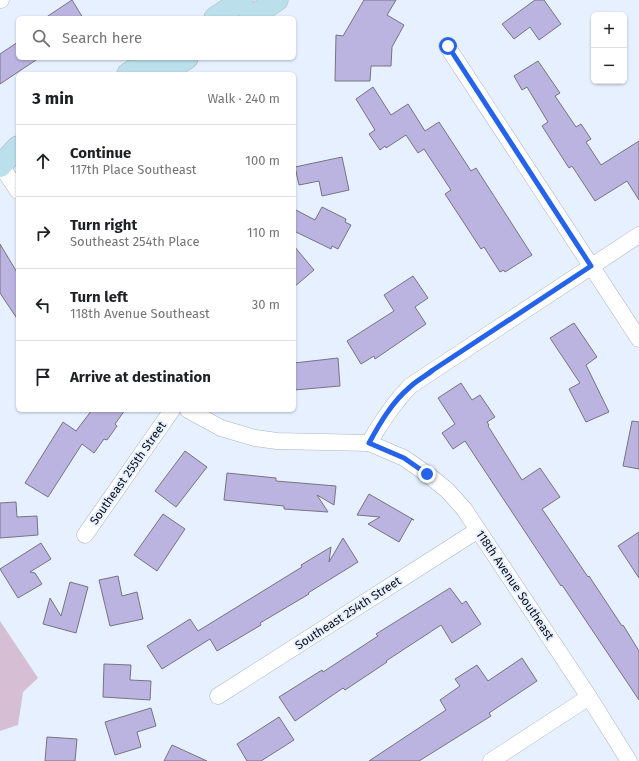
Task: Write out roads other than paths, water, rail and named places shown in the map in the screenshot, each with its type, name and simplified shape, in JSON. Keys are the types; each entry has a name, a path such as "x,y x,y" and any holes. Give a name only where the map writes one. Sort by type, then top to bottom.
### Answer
{"main road":[{"path":"218,16 242,0"},
{"path":"253,16 277,0"},
{"path":"131,72 150,60"},
{"path":"165,72 184,60"},
{"path":"5,164 16,150"}],"street":[{"path":"448,46 639,339"},
{"path":"5,164 16,187"},
{"path":"192,412 221,428 255,438 277,441 369,443 384,417 410,386 639,235"},
{"name":"Southeast 255th Street","path":"85,536 171,412"},
{"name":"118th Avenue Southeast","path":"369,443 404,458 427,474 451,495 464,509 589,697 629,761"},
{"name":"Southeast 254th Street","path":"218,696 478,530"},
{"path":"491,761 589,697"}]}
